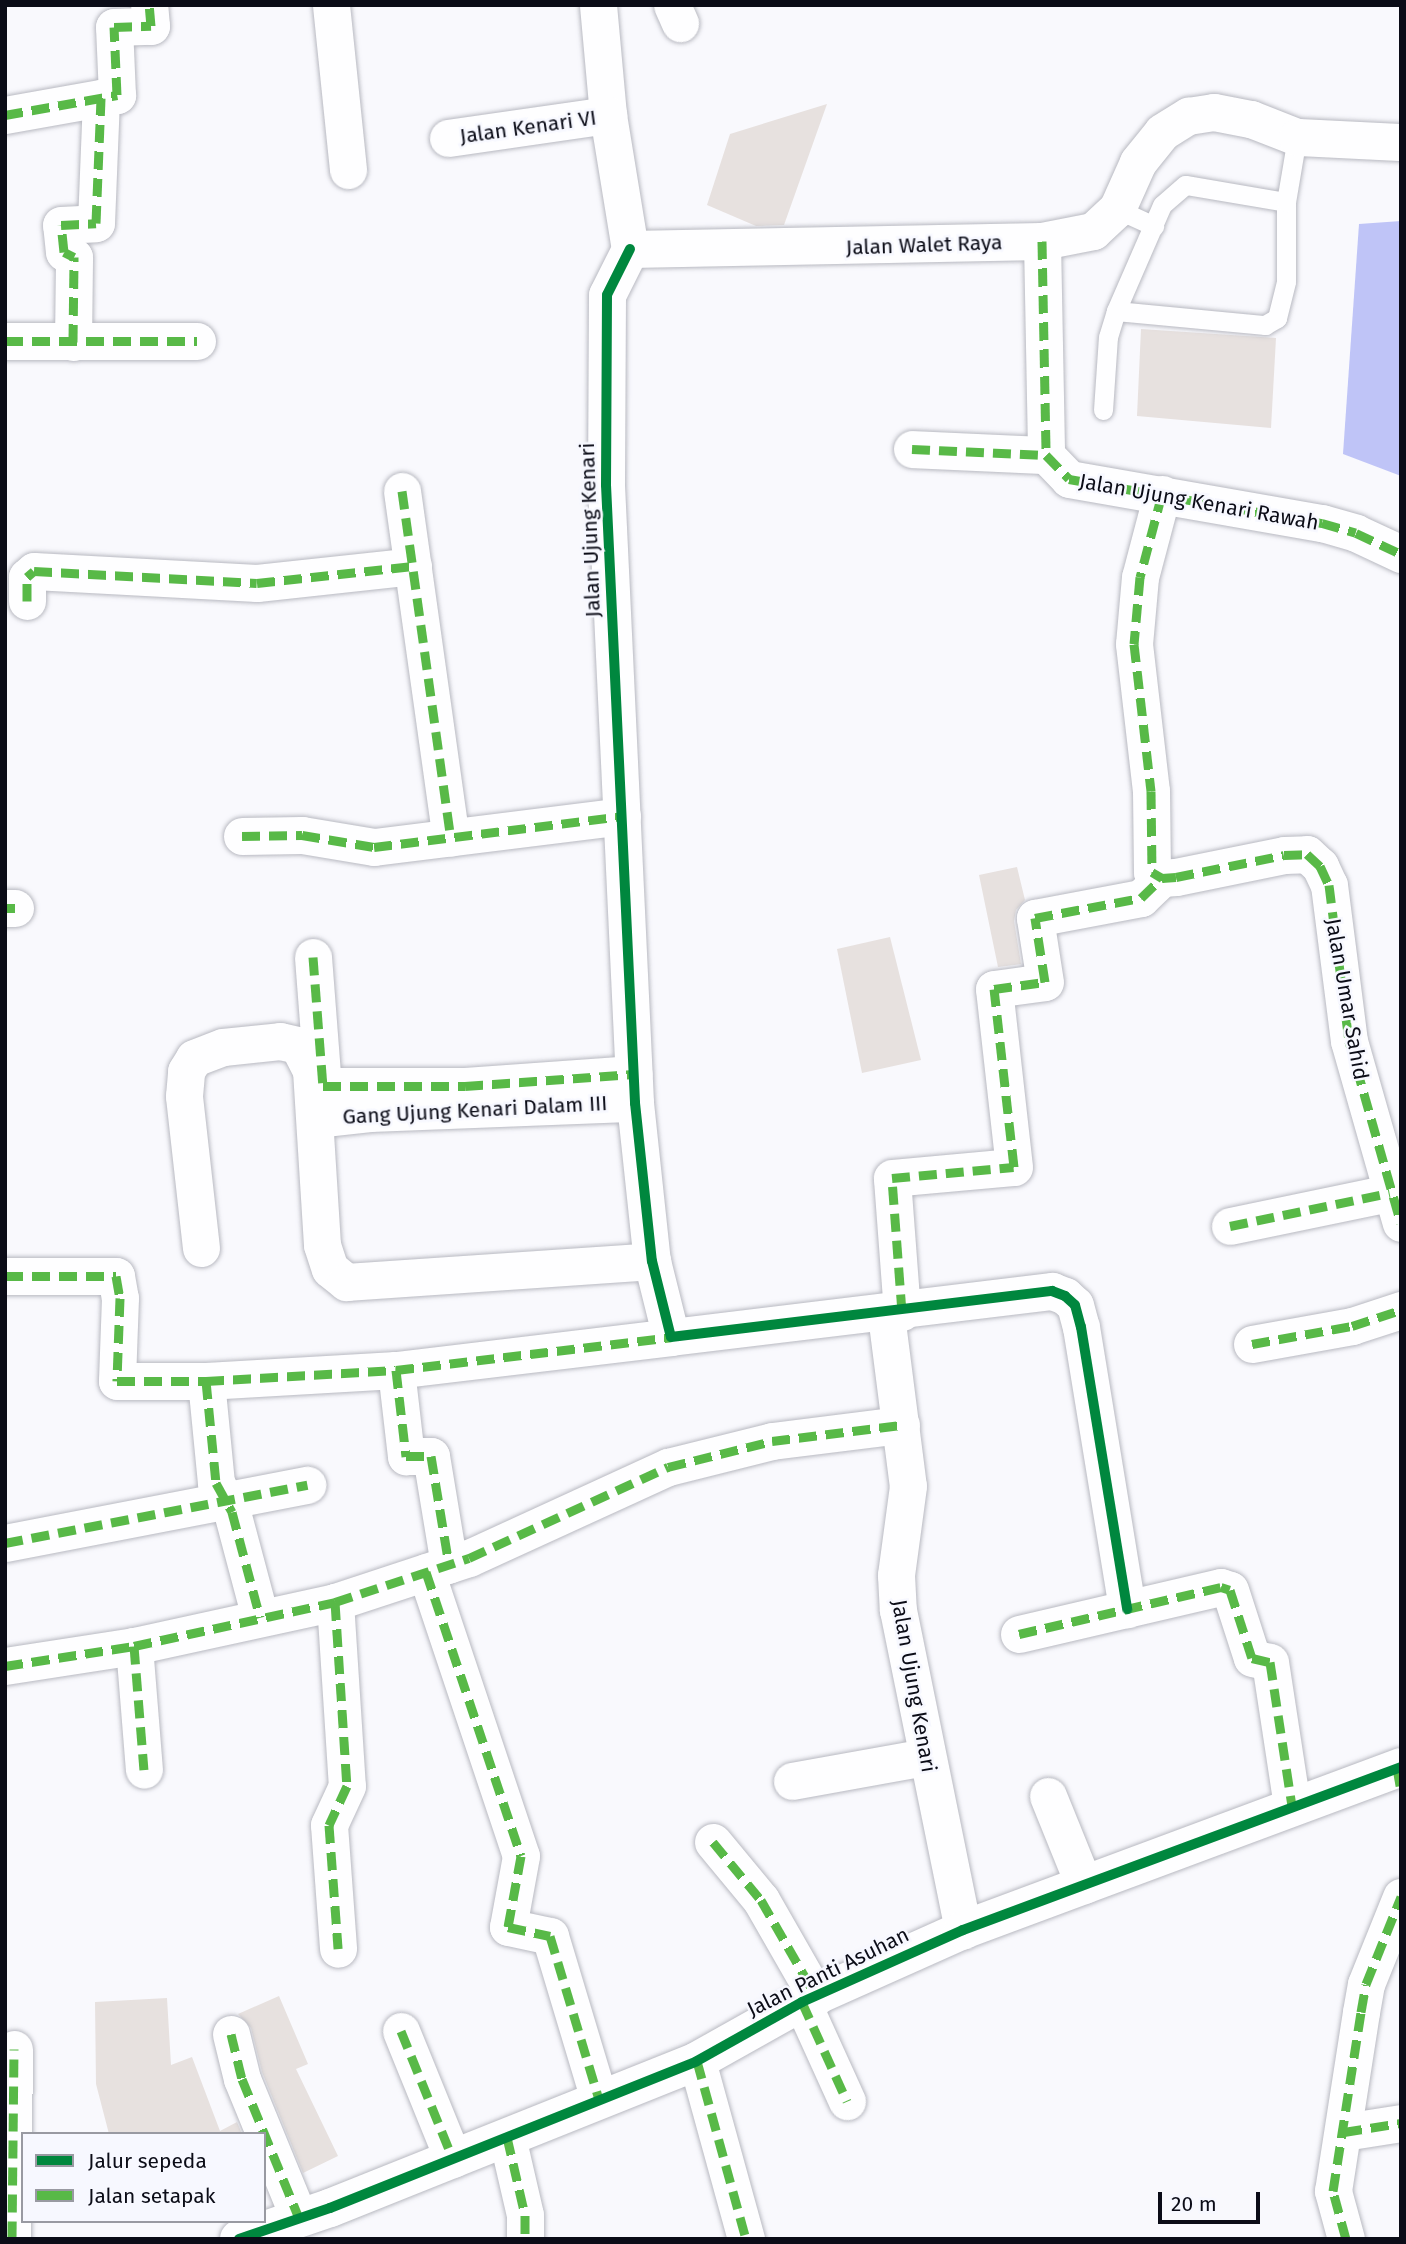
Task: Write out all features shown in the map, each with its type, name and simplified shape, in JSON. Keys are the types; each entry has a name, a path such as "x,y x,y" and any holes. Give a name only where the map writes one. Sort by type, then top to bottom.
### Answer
{"street":[{"path":"5,115 117,94 114,27 151,26 149,5"},
{"path":"331,5 348,170"},
{"path":"598,5 608,115 630,249"},
{"path":"73,342 74,257 64,252 61,225 96,223 101,98"},
{"name":"Jalan Walet Raya","path":"630,249 1042,242 1093,231 1117,209 1138,162 1162,132 1188,116 1214,112 1251,119 1297,136 1401,142"},
{"name":"Jalan Kenari VI","path":"448,138 608,115"},
{"path":"912,449 1046,455 1042,242"},
{"name":"Jalan Ujung Kenari","path":"630,249 607,295 606,485 635,1088 652,1261 671,1338"},
{"path":"5,341 197,341"},
{"name":"Jalan Ujung Kenari Rawah","path":"1046,455 1069,479 1322,523 1356,533 1401,554"},
{"path":"402,491 451,838"},
{"path":"1162,494 1140,577 1134,644 1151,791 1152,872 1162,878"},
{"path":"27,601 27,577 34,570 257,583 413,566"},
{"path":"242,836 302,835 374,847 622,816"},
{"name":"Jalan Umar Sahid","path":"1162,878 1284,855 1307,854 1314,859 1329,886 1349,1041 1395,1208"},
{"name":"Jalan Ujung Kenari","path":"964,1930 926,1757 898,1610 896,1575 908,1486 894,1313 892,1178 1014,1167 994,989 1045,982 1035,918 1141,898 1162,878"},
{"path":"313,957 324,1086 635,1088"},
{"path":"201,1248 184,1096 186,1072 194,1058 223,1047 280,1041 298,1045 311,1070 322,1245 330,1269 345,1282 652,1261"},
{"name":"Gang Ujung Kenari Dalam III","path":"315,1119 635,1088"},
{"path":"1230,1226 1395,1208"},
{"path":"5,1276 116,1276 120,1298 117,1381 206,1381 396,1370 894,1313 1052,1291 1075,1305 1127,1609"},
{"path":"1252,1344 1352,1326 1401,1310"},
{"path":"396,1370 406,1456 431,1456 438,1569 521,1856 508,1927 550,1936 598,2099"},
{"path":"206,1381 216,1483 225,1501 260,1617"},
{"path":"5,1666 134,1646 335,1602 438,1569 668,1467 772,1441 901,1425"},
{"path":"5,1543 307,1485"},
{"path":"1019,1634 1221,1587 1230,1590 1252,1658 1270,1662 1292,1806"},
{"path":"335,1602 347,1786 329,1825 338,1949"},
{"path":"134,1646 144,1770"},
{"path":"792,1781 926,1757"},
{"name":"Jalan Panti Asuhan","path":"239,2239 453,2159 697,2061 809,1999 964,1930 1292,1806 1400,1775"},
{"path":"1048,1796 1084,1885"},
{"path":"713,1842 761,1900 809,1999 846,2101"},
{"path":"1346,2239 1333,2191 1366,1984 1401,1896"},
{"path":"401,2031 453,2159"},
{"path":"231,2034 242,2080 263,2132"},
{"path":"12,2239 14,2049"},
{"path":"697,2061 747,2239"},
{"path":"1344,2132 1401,2123"},
{"path":"508,2137 525,2215 525,2239"},
{"path":"266,2138 299,2218"}],"lane":[{"path":"1116,311 1265,325 1277,318 1286,281 1286,202 1297,136"},
{"path":"1103,410 1108,337 1116,311 1162,205 1185,185 1286,202"},
{"path":"1117,209 1154,226"}],"water":[{"path":"1401,221 1401,476 1343,454 1359,224"}],"building":[{"path":"827,104 784,225 756,226 707,205 730,134"},
{"path":"1141,329 1276,338 1271,428 1137,416"},
{"path":"1017,867 1025,900 1016,910 1014,921 1021,964 998,967 979,875"},
{"path":"890,937 921,1060 862,1073 837,949"},
{"path":"279,1996 308,2064 296,2069 338,2156 303,2173 262,2072 251,2028 238,2014"},
{"path":"167,1998 171,2065 192,2057 220,2131 237,2122 241,2132 108,2132 96,2084 95,2002"}],"marked path":[{"path":"5,115 117,95 114,27 151,26 149,5"},
{"path":"73,342 74,257 64,252 61,225 96,223 101,98"},
{"path":"1042,241 1046,455 1069,479 1322,523 1356,533 1401,554"},
{"path":"5,341 197,341"},
{"path":"912,449 1046,455"},
{"path":"402,491 451,838"},
{"path":"1162,494 1140,577 1134,644 1151,791 1152,872 1162,878 1176,877 1284,855 1307,854 1320,866 1329,885 1349,1041 1401,1223"},
{"path":"27,601 27,577 34,571 257,583 413,566"},
{"path":"242,836 302,835 374,847 622,816"},
{"path":"902,1312 892,1178 1014,1167 994,989 1045,982 1035,918 1141,898 1162,878"},
{"path":"5,908 15,908"},
{"path":"313,957 323,1086 465,1086 634,1074"},
{"path":"1230,1226 1390,1193"},
{"path":"5,1276 116,1276 120,1298 117,1381 206,1381 216,1483 232,1512 260,1617"},
{"path":"1252,1344 1352,1326 1401,1310"},
{"path":"206,1381 396,1370 671,1337"},
{"path":"396,1370 406,1456 431,1456 449,1565"},
{"path":"5,1666 134,1646 335,1602 469,1558 668,1467 772,1441 901,1425"},
{"path":"5,1543 307,1485"},
{"path":"426,1572 521,1856 508,1927 550,1936 599,2099"},
{"path":"1019,1634 1221,1587 1230,1590 1252,1658 1270,1662 1292,1806"},
{"path":"335,1602 347,1786 329,1825 338,1949"},
{"path":"134,1646 144,1770"},
{"path":"1397,1768 1401,1791"},
{"path":"713,1842 761,1900 816,1996"},
{"path":"1346,2239 1333,2191 1361,2012 1366,1984 1401,1897"},
{"path":"802,2002 847,2101"},
{"path":"401,2031 453,2159"},
{"path":"231,2034 242,2079 264,2132"},
{"path":"12,2239 14,2049"},
{"path":"697,2061 746,2239"},
{"path":"1344,2132 1401,2123"},
{"path":"507,2137 525,2215 525,2239"},
{"path":"266,2138 299,2218"}],"cycle path":[{"path":"630,249 607,295 606,485 635,1103 652,1261 671,1337 1052,1291 1065,1296 1075,1305 1081,1327 1127,1609"},
{"path":"239,2239 330,2208 697,2061 802,2002 963,1930 1401,1767"}]}
